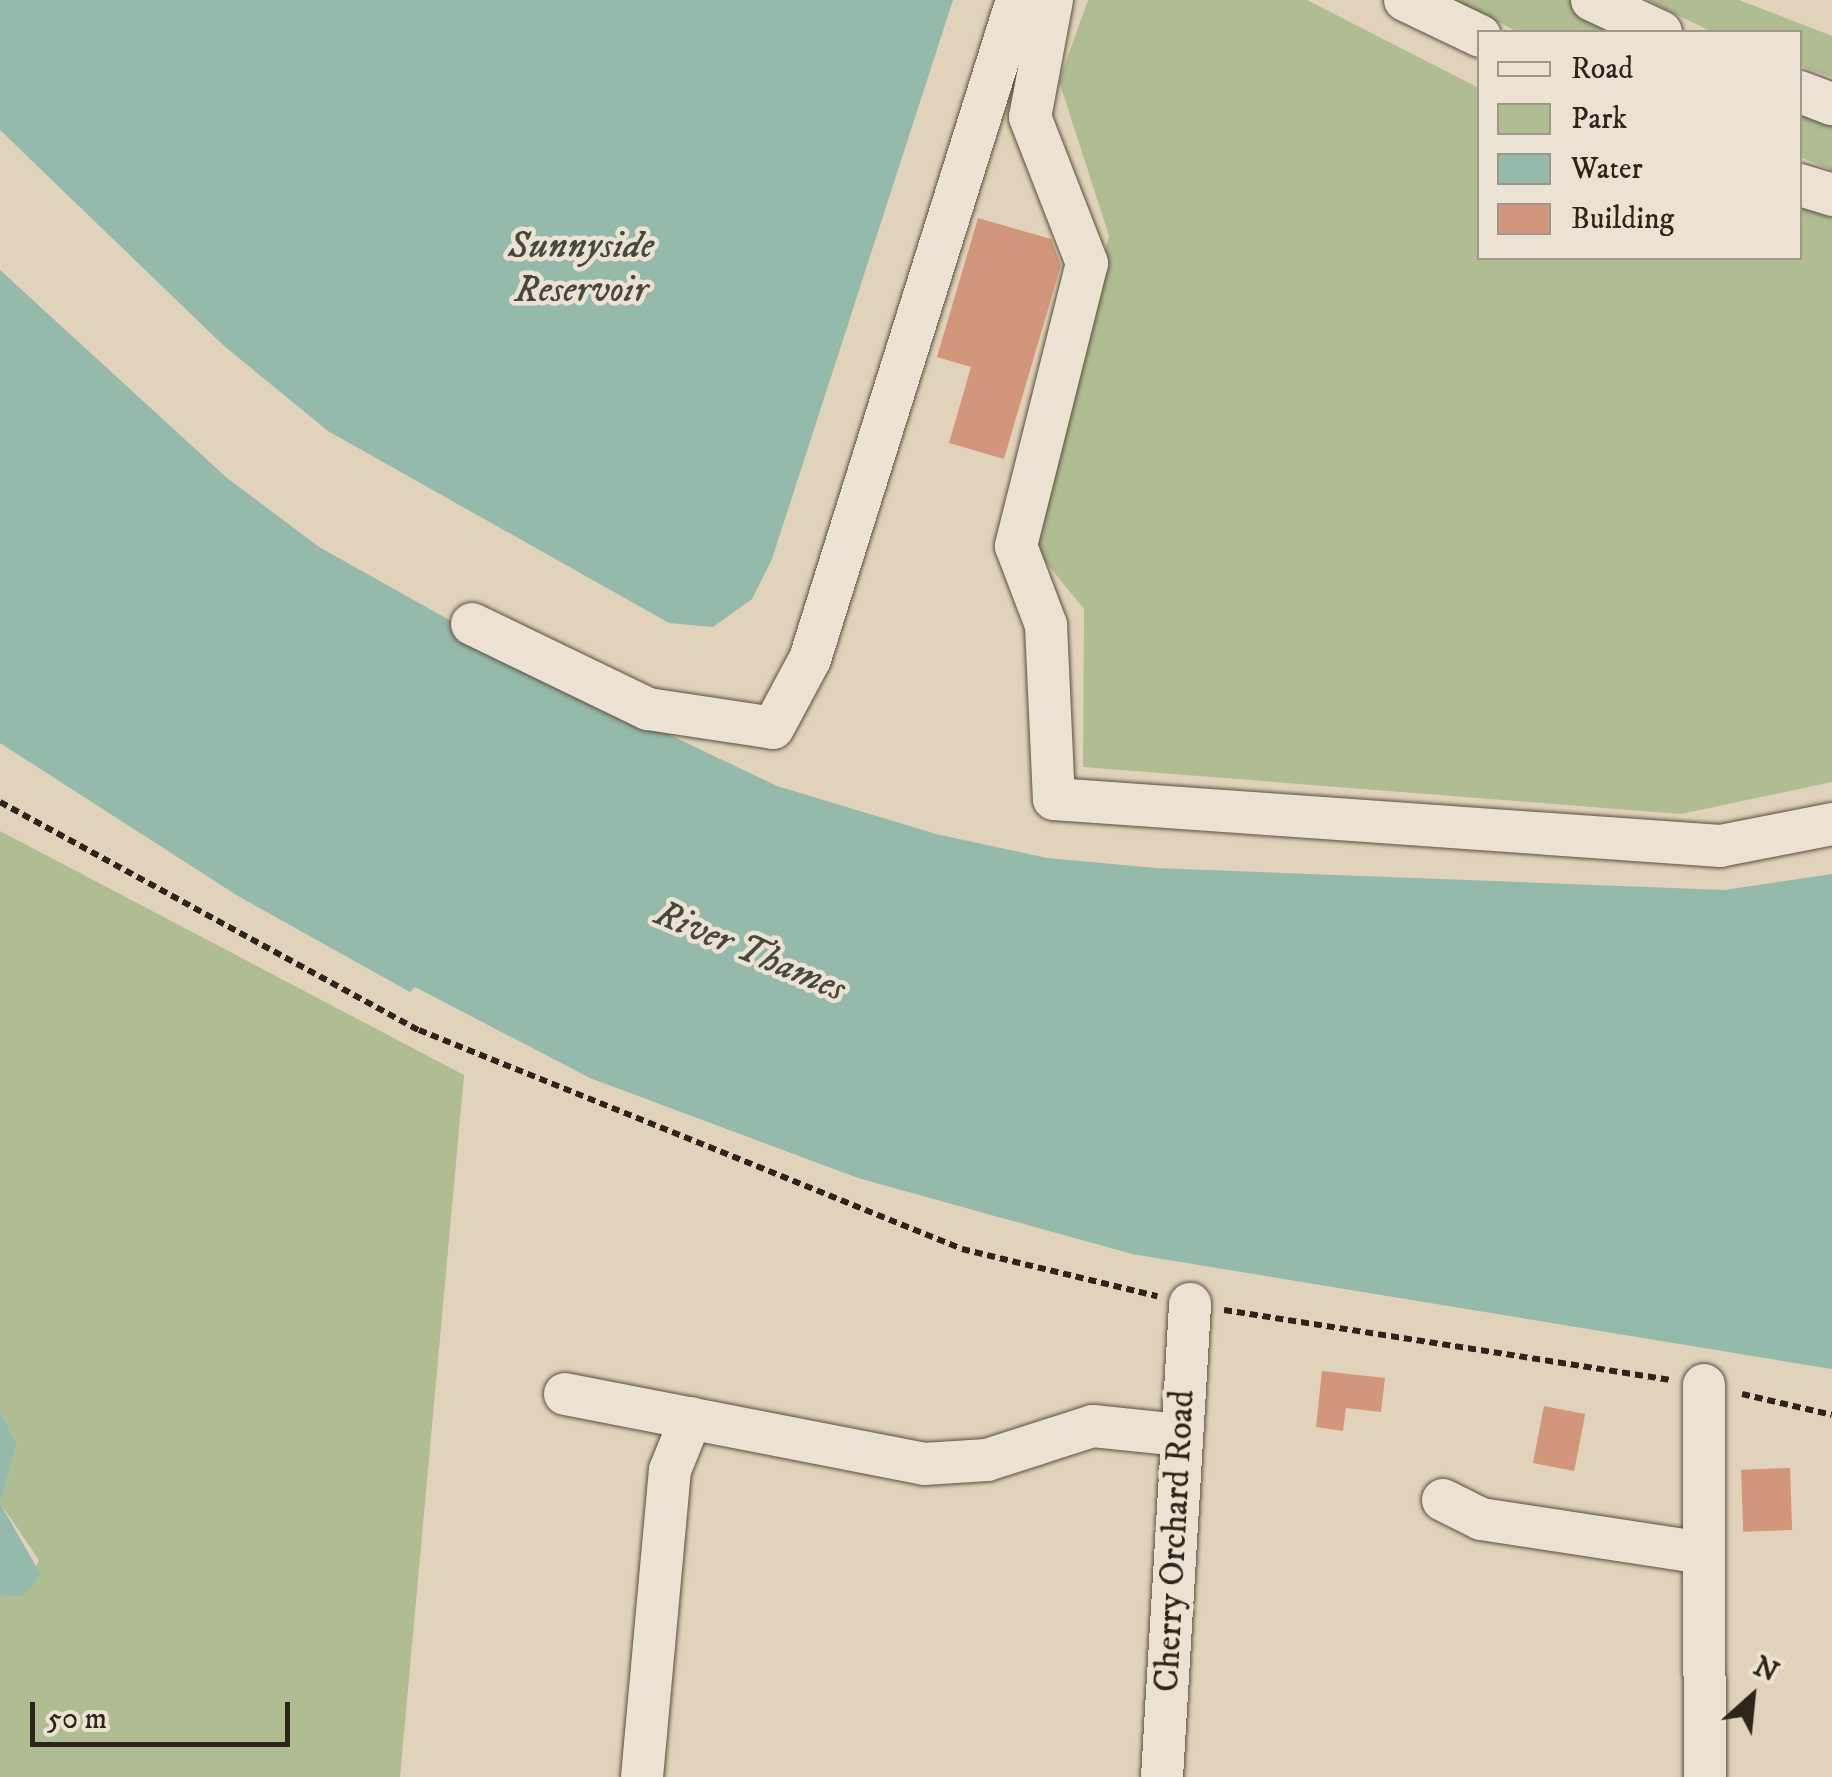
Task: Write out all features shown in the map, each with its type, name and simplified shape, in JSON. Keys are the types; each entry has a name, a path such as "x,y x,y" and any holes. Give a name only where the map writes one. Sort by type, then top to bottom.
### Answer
{"street":[{"path":"472,624 648,710 773,728 810,659 1018,0"},
{"path":"1052,0 1030,116 1087,262 1016,546 1046,626 1054,799 1720,846 1832,824"},
{"path":"1405,0 1477,35"},
{"path":"1592,0 1657,30"},
{"path":"1802,93 1832,104"},
{"path":"1802,185 1832,195"},
{"name":"Cherry Orchard Road","path":"1162,1777 1190,1304"},
{"path":"1704,1385 1705,1777"},
{"path":"566,1394 924,1464 987,1460 1092,1426 1180,1435"},
{"path":"642,1777 670,1470 691,1418"},
{"path":"1443,1500 1481,1518 1703,1553"}],"path":[{"path":"0,802 419,1030 962,1249 1190,1304 1704,1385 1832,1414"}],"green space":[{"path":"1088,0 1307,0 1477,87 1477,260 1802,260 1802,208 1832,218 1832,782 1681,814 1083,767 1084,609 1029,542 1109,236 1059,81"},
{"path":"1454,0 1592,0 1657,30 1514,30"},
{"path":"1647,0 1739,0 1832,36 1832,77 1802,67 1802,30 1708,30"},
{"path":"1802,93 1832,104 1832,170 1802,158"},
{"path":"0,831 464,1075 400,1777 0,1777 0,1597 23,1596 39,1560 0,1503 17,1444 0,1411"}],"water":[{"name":"Sunnyside Reservoir","path":"0,0 953,0 772,559 752,599 713,627 669,623 328,431 223,345 0,130"},
{"name":"River Thames","path":"0,270 227,478 319,547 567,686 777,786 936,834 1047,858 1156,868 1724,890 1832,874 1832,1369 1132,1254 858,1178 590,1078 415,987 410,992 238,896 0,743"},
{"path":"0,1411 17,1444 0,1503"},
{"path":"0,1503 41,1575 23,1596 0,1597"}],"building":[{"path":"978,218 1051,239 1061,265 1004,459 949,443 971,367 937,357"},
{"path":"1322,1371 1385,1378 1381,1412 1346,1408 1343,1431 1316,1427"},
{"path":"1544,1406 1585,1414 1574,1471 1533,1463"},
{"path":"1790,1468 1792,1530 1743,1532 1741,1470"}]}
